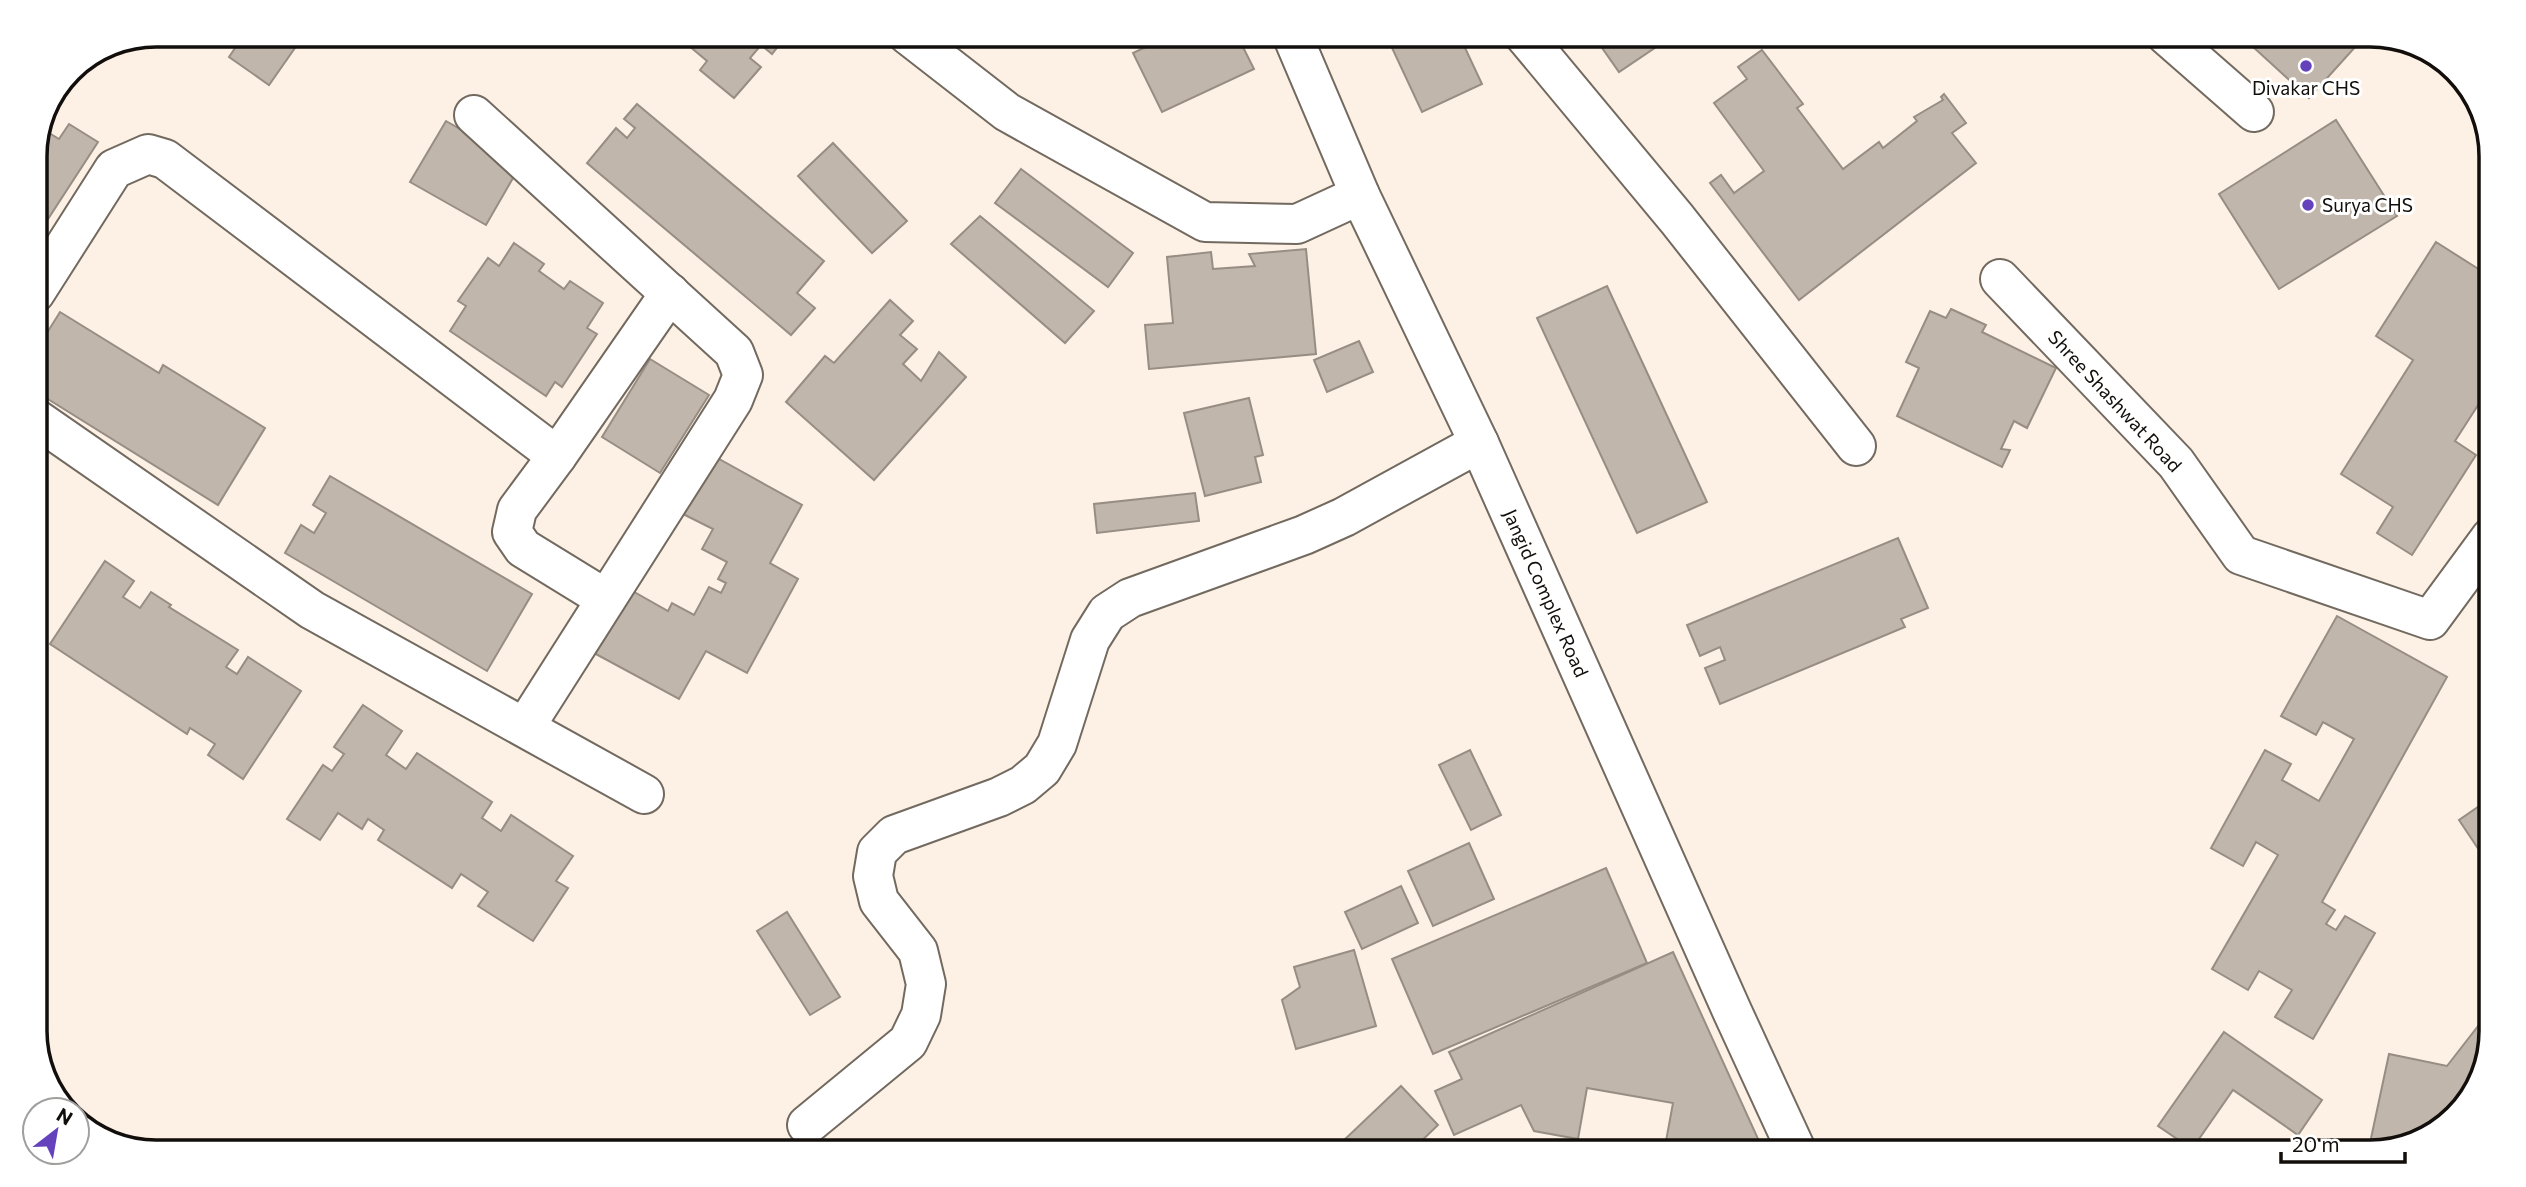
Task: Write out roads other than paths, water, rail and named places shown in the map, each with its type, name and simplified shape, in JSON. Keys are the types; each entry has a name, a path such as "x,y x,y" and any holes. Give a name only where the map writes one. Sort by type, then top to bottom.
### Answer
{"street":[{"path":"923,47 1007,112 1206,222 1297,224 1360,195"},
{"name":"Jangid Complex Road","path":"1297,47 1360,195 1479,443 1791,1140"},
{"path":"1534,47 1677,219 1856,446"},
{"path":"2180,47 2254,112"},
{"path":"474,114 734,352 743,375 733,400 525,727"},
{"path":"47,274 114,169 148,154 165,159 556,456"},
{"name":"Shree Shashwat Road","path":"2000,279 2176,463 2241,555 2430,620 2479,553"},
{"path":"606,599 523,548 512,532 517,510 670,293"},
{"path":"47,426 312,610 644,794"},
{"path":"807,1125 908,1042 921,1015 926,984 918,951 879,901 873,876 877,852 894,835 999,797 1023,785 1042,769 1057,744 1090,640 1107,613 1130,598 1304,535 1344,517 1479,443"}],"place":[{"name":"Divakar CHS","path":"2306,66"},
{"name":"Surya CHS","path":"2308,205"}]}
